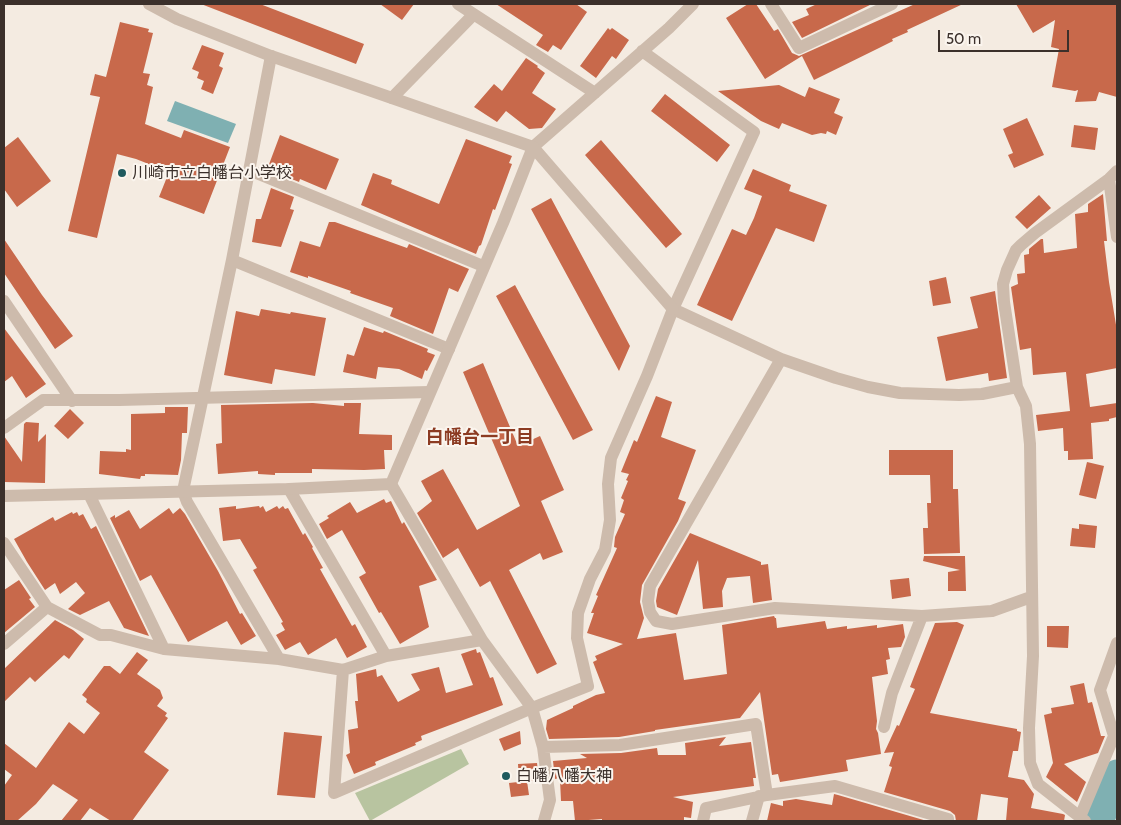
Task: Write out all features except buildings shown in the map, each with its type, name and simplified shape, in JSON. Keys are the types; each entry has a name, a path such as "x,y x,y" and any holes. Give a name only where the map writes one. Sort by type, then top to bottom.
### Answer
{"street":[{"path":"149,4 177,19 270,56 533,147 673,309 781,358 836,378 900,393 982,394 1017,387"},
{"path":"458,4 594,93"},
{"path":"391,484 533,147 669,28 693,4"},
{"path":"771,4 799,48 892,4"},
{"path":"392,98 472,14"},
{"path":"343,670 334,793 588,686 577,638 578,613 590,579 605,550 610,520 608,484 611,458 647,376 673,309 754,132 642,51"},
{"path":"270,56 232,260 183,491 187,502 279,658"},
{"path":"249,170 483,266"},
{"path":"1113,175 1117,237"},
{"path":"1113,175 1035,232 1016,250 1007,270 1004,284 1004,302 1017,387 1026,406 1030,444 1032,656 1029,728 1030,763 1038,784 1082,819 1114,736 1100,690 1117,643"},
{"path":"232,260 449,349"},
{"path":"4,301 72,401"},
{"path":"781,358 650,586 648,601 650,612 656,621 672,624 775,608 922,616 992,611 1031,597"},
{"path":"4,428 44,400 72,401 430,392"},
{"path":"4,496 289,489 391,484"},
{"path":"391,484 482,640 532,708 543,747 550,800 544,821"},
{"path":"289,489 386,656"},
{"path":"88,494 164,649"},
{"path":"4,543 47,607 100,635 111,634 164,649 279,658 343,670 386,656 482,640"},
{"path":"4,644 47,607"},
{"path":"884,727 892,692 922,616"},
{"path":"543,747 620,745 756,724 763,796 752,821"},
{"path":"703,821 706,808 763,796 835,786 948,819 948,821"}],"green space":[{"path":"461,749 469,764 370,821 355,793"}],"water":[{"path":"175,101 236,124 228,143 167,121"}],"waterway":[{"path":"1098,821 1117,775"}],"place":[{"name":"川崎市立白幡台小学校","path":"122,173"},
{"name":"白幡八幡大神","path":"506,776"}],"district":[{"name":"白幡台一丁目","path":"480,438"}]}
